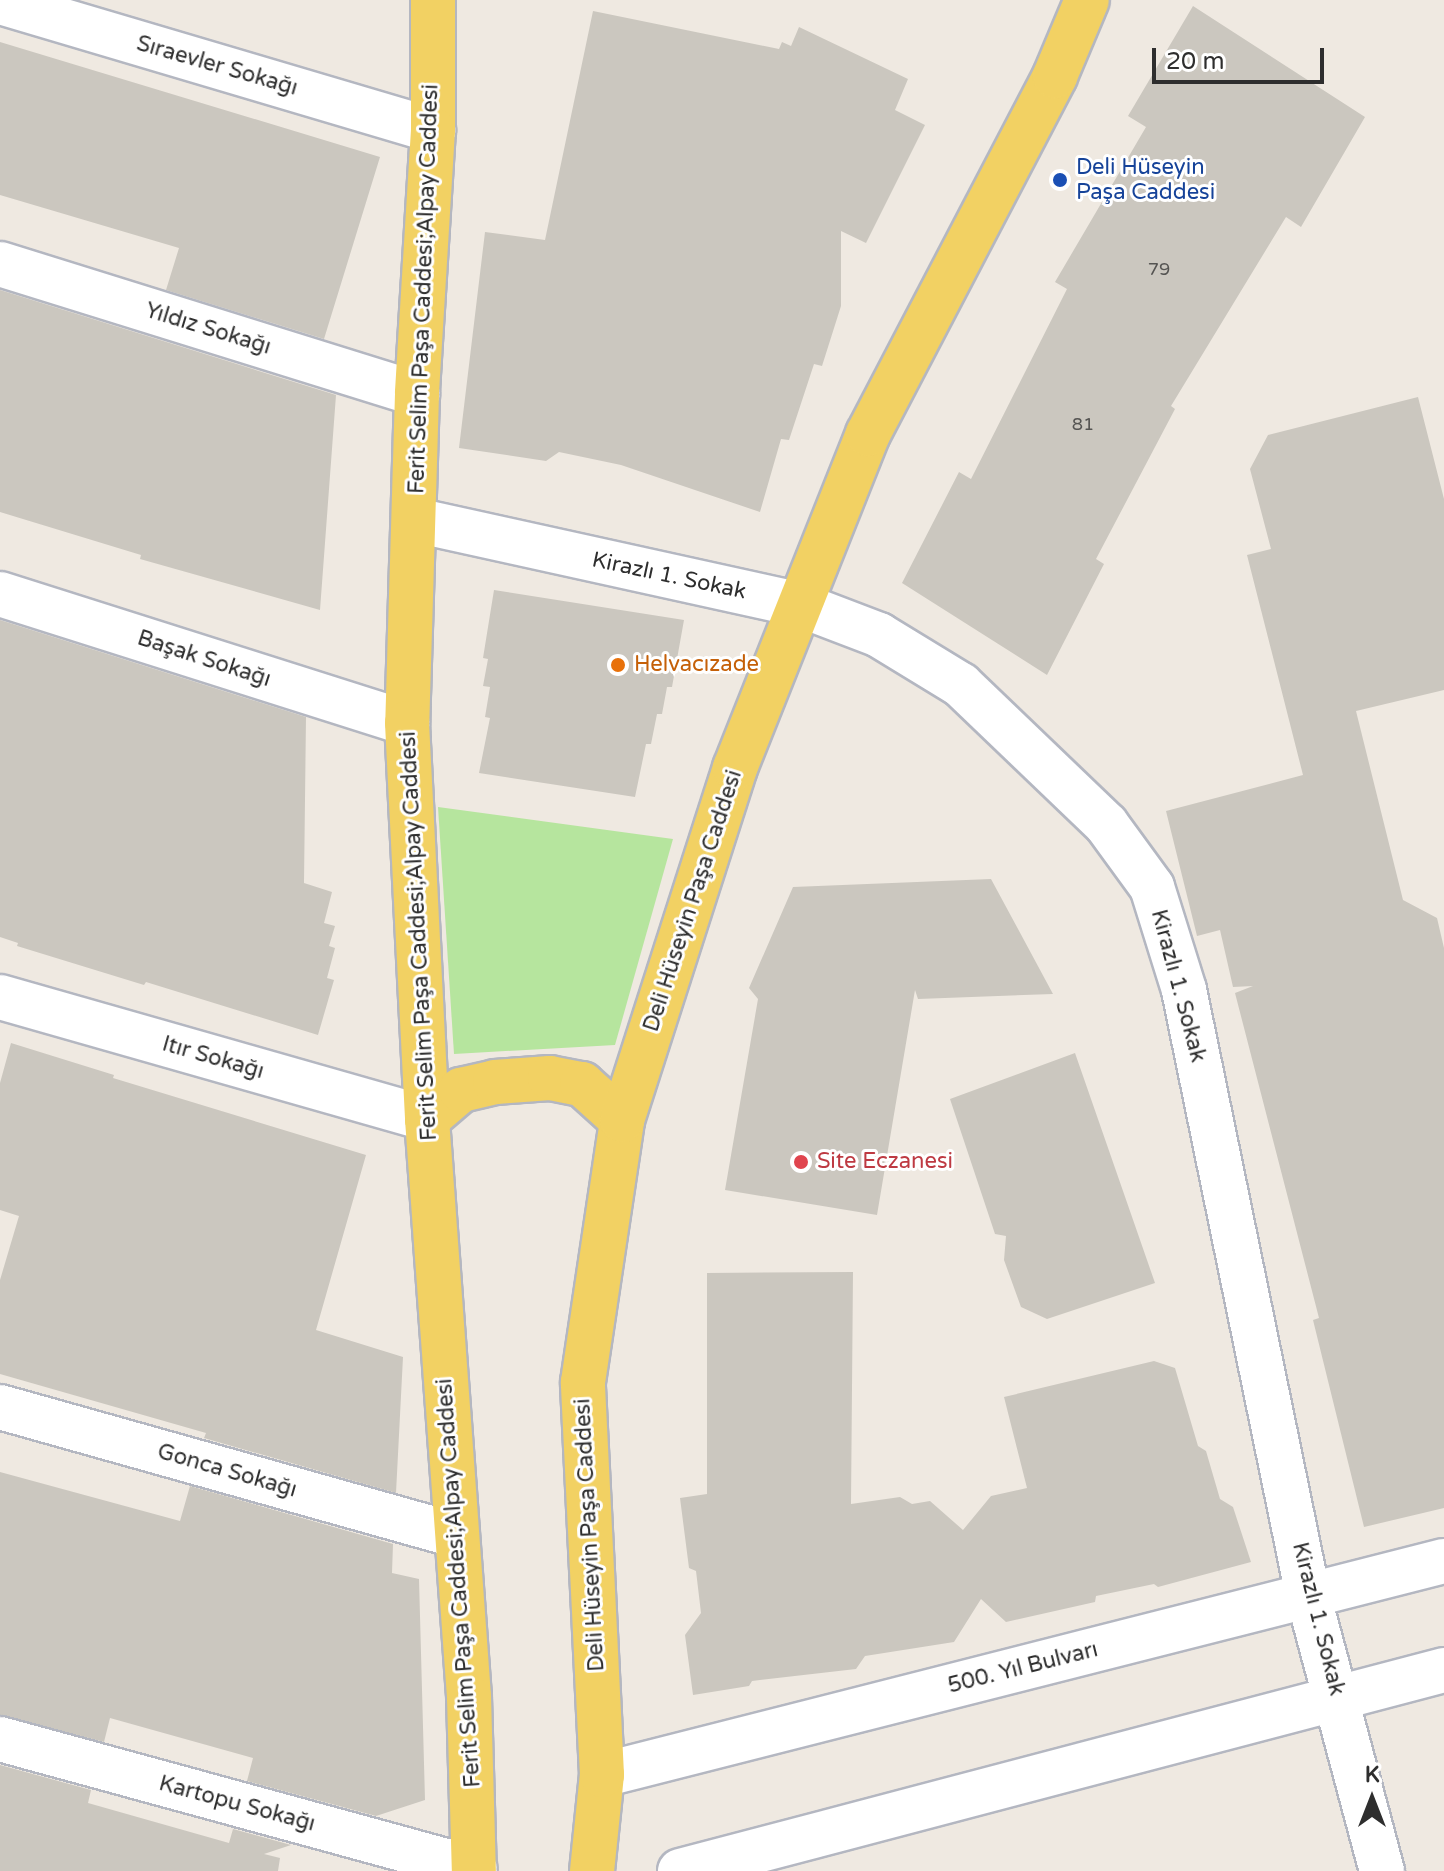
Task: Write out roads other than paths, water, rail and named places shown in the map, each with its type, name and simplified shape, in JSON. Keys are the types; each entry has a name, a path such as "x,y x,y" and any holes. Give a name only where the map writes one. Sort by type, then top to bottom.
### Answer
{"main road":[{"name":"Ferit Selim Paşa Caddesi;Alpay Caddesi","path":"433,0 433,130 417,394 407,723 427,1119 439,1252 454,1535 469,1697 477,1870"},
{"name":"Deli Hüseyin Paşa Caddesi","path":"592,1871 602,1775 583,1382 622,1120 735,768 868,434 1055,76 1087,0"},
{"path":"427,1119 461,1090 495,1082 550,1078 582,1084 622,1120"}],"street":[{"name":"Sıraevler Sokağı","path":"0,2 433,130"},
{"name":"Yıldız Sokağı","path":"0,264 417,394"},
{"name":"Kirazlı 1. Sokak","path":"415,520 798,604 879,635 961,685 1106,824 1152,887 1184,990 1308,1595 1382,1871"},
{"name":"Başak Sokağı","path":"0,594 407,723"},
{"name":"Itır Sokağı","path":"0,997 427,1119"},
{"name":"Gonca Sokağı","path":"0,1407 454,1535"},
{"name":"500. Yıl Bulvarı","path":"602,1775 1444,1561"},
{"path":"680,1871 1444,1670"},
{"name":"Kartopu Sokağı","path":"0,1739 477,1870"}],"place":[{"name":"Deli Hüseyin Paşa Caddesi","path":"1060,180"},
{"name":"Helvacızade","path":"618,665"},
{"name":"Site Eczanesi","path":"801,1162"}]}
